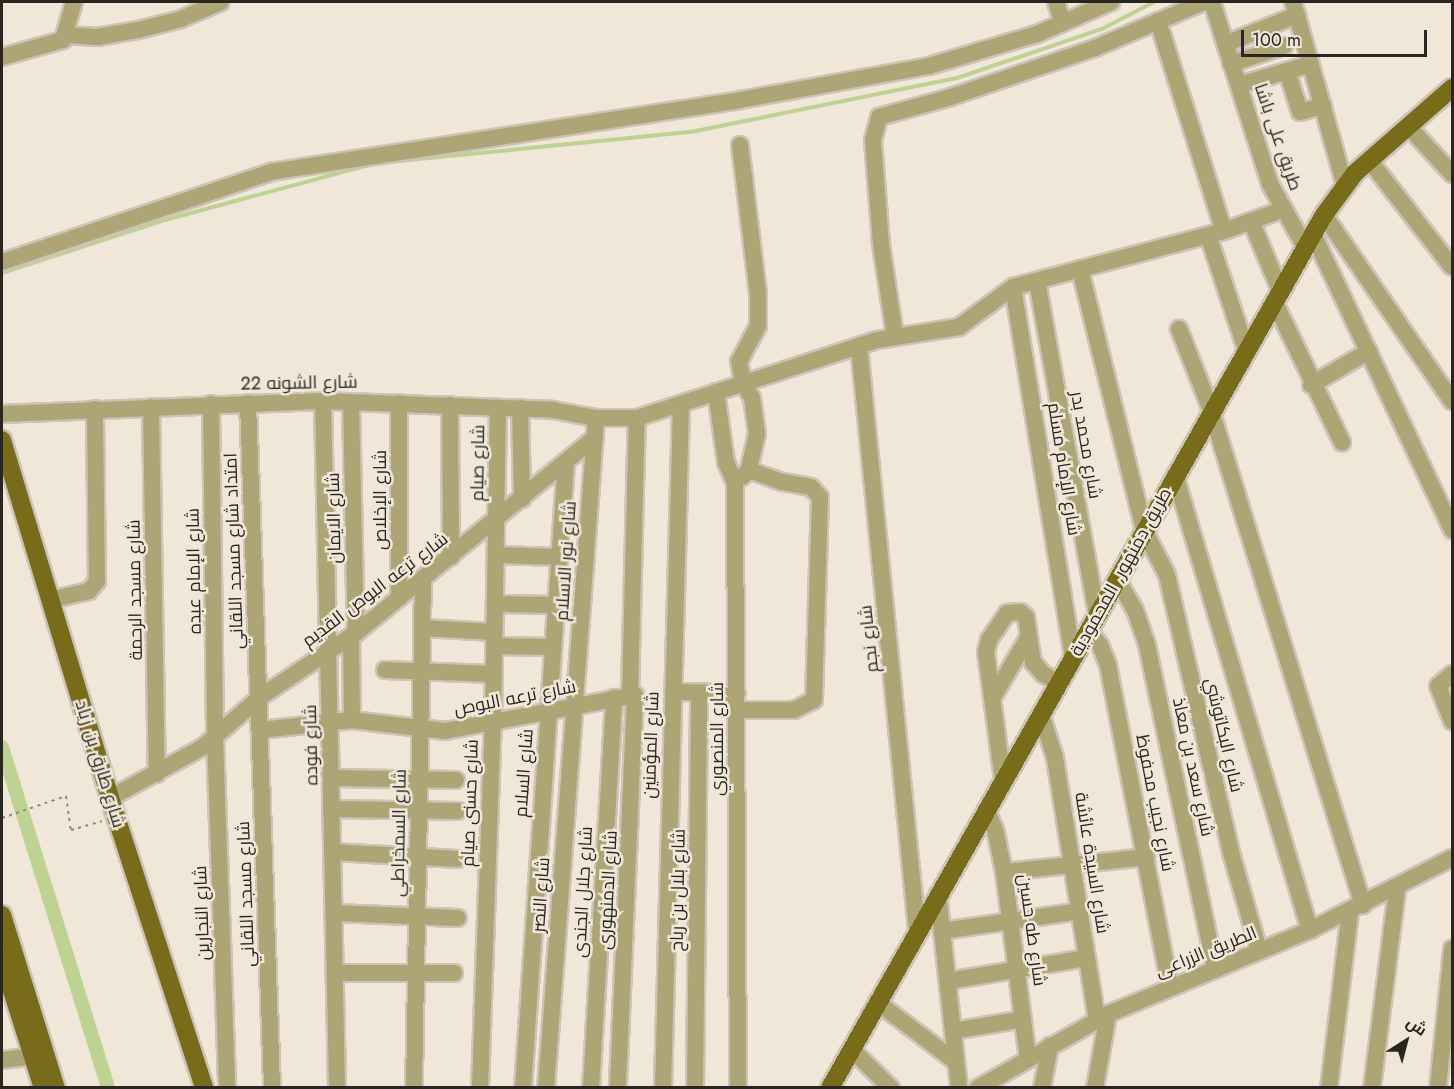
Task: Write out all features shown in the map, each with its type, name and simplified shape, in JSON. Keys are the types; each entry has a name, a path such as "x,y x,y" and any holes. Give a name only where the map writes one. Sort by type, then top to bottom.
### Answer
{"main road":[{"name":"طريق دمنهور, المحمودية","path":"830,1088 917,929 1074,657 1210,410 1324,215 1345,186 1369,160 1452,88"},
{"name":"شارع طارق بن زياد","path":"2,440 110,798 204,1088"},
{"path":"2,915 56,1088"},
{"path":"2,959 43,1088"}],"street":[{"path":"68,35 74,2"},
{"path":"2,57 57,43 68,35 98,37 181,20 221,2"},
{"path":"1056,2 1063,22"},
{"path":"895,336 881,244 873,140 879,117 972,90 1095,48 1204,2"},
{"name":"طريق على باشا","path":"1212,2 1270,184 1284,209 1309,240 1369,351 1452,530"},
{"path":"2,262 271,172 740,100 918,68 1038,34 1100,4"},
{"path":"1225,44 1295,8 1345,186"},
{"path":"1158,21 1246,349"},
{"path":"1232,64 1284,46"},
{"path":"1239,86 1311,64"},
{"path":"1287,71 1300,112 1323,106"},
{"path":"1409,127 1452,174"},
{"path":"735,483 749,470 757,435 752,398 743,383 739,361 758,326 758,293 740,145"},
{"path":"1369,160 1452,267"},
{"path":"1013,287 1216,233 1284,209"},
{"path":"1324,215 1452,401"},
{"path":"1251,221 1276,296 1311,385 1342,442"},
{"name":"شارع البكاتوشي","path":"1080,269 1144,530 1167,575 1232,856 1259,951"},
{"name":"شارع محمد بدر","path":"1037,281 1092,623"},
{"name":"شارع الشونه 22","path":"2,414 151,406 323,401 520,408 596,418 637,418 859,346 895,336 959,327 1013,287"},
{"name":"شارع الإمام مسلم","path":"1013,287 1074,657"},
{"path":"1179,329 1210,410 1357,908 1329,1088"},
{"name":"شارع نجم","path":"859,346 917,929"},
{"path":"1311,385 1369,351"},
{"name":"شارع المنصوري","path":"716,392 726,462 735,483 738,1088"},
{"name":"شارع فوده","path":"323,401 337,1088"},
{"name":"شارع الايمان","path":"351,402 354,635"},
{"name":"امتداد شارع مسجد اللقاني","path":"248,403 259,698"},
{"name":"شارع الإخلاص","path":"399,403 399,598"},
{"name":"شارع الإمام عبده","path":"211,404 215,738"},
{"name":"شارع المؤمنين","path":"663,1088 681,404"},
{"path":"450,405 451,556"},
{"name":"شارع مسجد الرحمة","path":"151,406 157,774"},
{"name":"شارع صيام","path":"497,519 498,408"},
{"path":"520,408 522,499"},
{"path":"50,600 89,591 97,581 95,409"},
{"name":"شارع نور الاسلام","path":"574,706 596,418"},
{"name":"شارع الدمنهورى","path":"618,1088 626,696 637,418"},
{"name":"شارع ترعه البوص القديم","path":"110,798 157,774 215,738 259,698 354,635 594,438"},
{"name":"شارع السلام","path":"523,1088 547,710 566,462"},
{"path":"737,710 794,710 814,700 820,497 811,487 782,483 749,470"},
{"path":"1175,475 1310,930"},
{"name":"شارع حسنى صيام","path":"480,1088 493,721 497,519"},
{"path":"496,555 559,557"},
{"name":"شارع السمخراطي","path":"414,1088 423,579"},
{"name":"شارع سعد بن معاذ","path":"1117,579 1135,610 1147,645 1215,969"},
{"path":"495,604 555,605"},
{"path":"1003,781 987,646 1007,613 1023,614 1035,666 1059,682"},
{"name":"شارع نجيب محفوظ","path":"1092,623 1108,665 1170,988"},
{"path":"422,628 552,647"},
{"path":"352,720 354,635"},
{"path":"993,697 1028,638"},
{"path":"385,670 494,674"},
{"path":"1452,674 1438,686 1452,721"},
{"path":"673,692 737,693"},
{"name":"شارع بلال بن رباح","path":"695,1088 699,693"},
{"name":"شارع ترعه البوص","path":"260,730 352,720 458,730 547,710 626,696"},
{"name":"شارع جلال الجندى","path":"591,1088 626,696"},
{"name":"شارع مسجد اللقاني","path":"259,698 272,1088"},
{"name":"شارع النصر","path":"546,1088 574,706"},
{"name":"شارع السيدة عائشة","path":"1041,714 1056,758 1087,958 1102,1017 1095,1088"},
{"name":"شارع النجارين","path":"215,738 227,1088"},
{"path":"331,778 456,780"},
{"path":"331,810 458,811"},
{"name":"شارع طه حسين","path":"986,810 995,829 1004,872 1028,1059"},
{"path":"332,852 458,859"},
{"path":"1004,872 1146,857"},
{"name":"الطريق الزراعى","path":"978,1088 1102,1017 1310,930 1397,889 1452,858"},
{"path":"1372,1088 1397,889"},
{"path":"938,894 959,1088"},
{"path":"942,931 1080,911"},
{"path":"334,913 458,918"},
{"path":"1437,1088 1452,949"},
{"path":"948,981 1087,958"},
{"path":"335,973 454,974"},
{"path":"877,1002 956,1062"},
{"path":"953,1031 1023,1019"},
{"path":"1042,1088 1050,1046"},
{"path":"852,1049 891,1088"},
{"path":"2,1056 33,1056"}],"path":[{"path":"2,818 66,796 70,830 116,816"}],"waterway":[{"path":"379,163 691,132 957,78 1102,29 1154,2"},
{"path":"2,273 165,220 369,165"},
{"path":"2,747 108,1088"}]}
